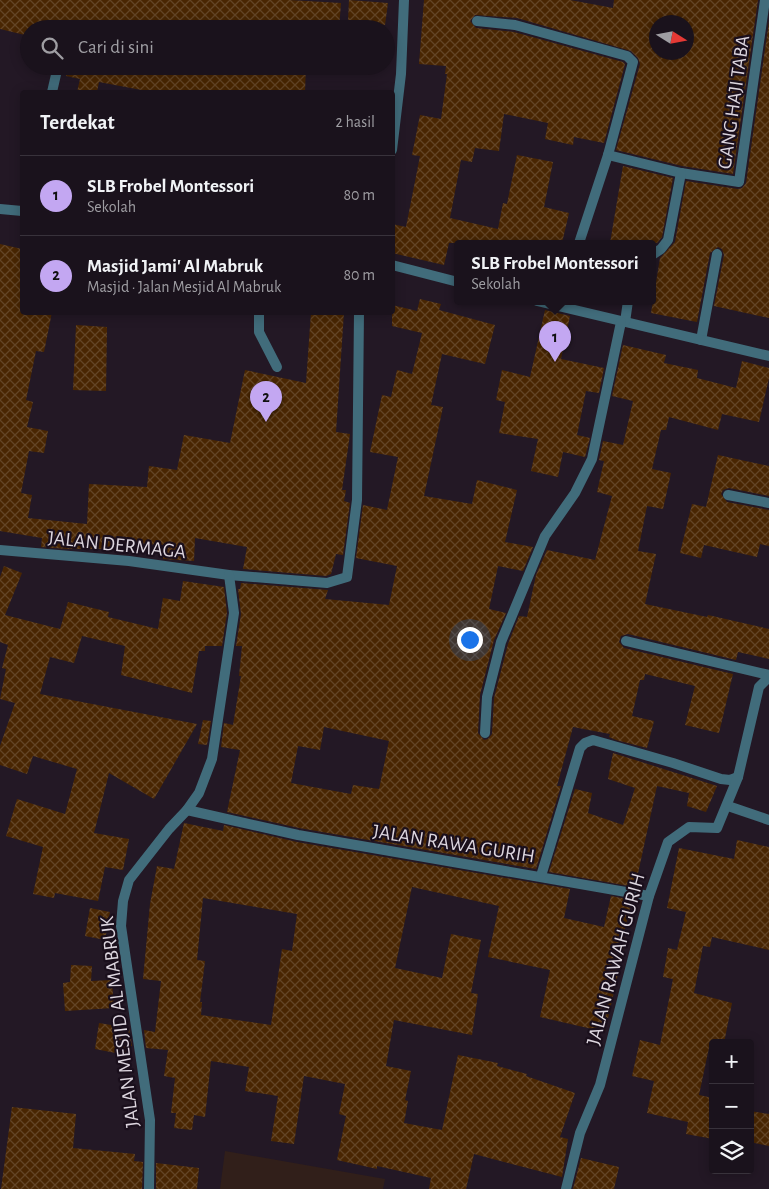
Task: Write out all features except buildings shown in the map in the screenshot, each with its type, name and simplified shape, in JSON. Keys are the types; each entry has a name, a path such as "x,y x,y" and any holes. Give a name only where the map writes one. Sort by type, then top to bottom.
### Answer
{"street":[{"path":"395,125 401,74 404,0"},
{"name":"GANG HAJI TABA","path":"608,155 681,173 736,183 740,180 765,0"},
{"path":"477,21 515,25 631,58 633,62 608,155 580,240"},
{"path":"52,90 56,75"},
{"path":"656,252 668,240 681,173"},
{"path":"0,209 20,209"},
{"path":"701,340 717,254"},
{"path":"395,266 454,281"},
{"path":"567,305 623,322 769,356"},
{"path":"485,733 487,697 501,642 545,536 575,493 592,459 627,305"},
{"path":"259,315 260,332 277,367"},
{"path":"230,575 327,583 347,577 356,500 359,315"},
{"path":"728,495 769,503"},
{"name":"JALAN DERMAGA","path":"1,551 129,561 230,575"},
{"name":"JALAN MESJID AL MABRUK","path":"149,1189 150,1120 121,926 123,901 129,880 199,793 214,750 234,613 230,575"},
{"path":"626,641 769,676"},
{"name":"JALAN RAWAH GURIH","path":"566,1189 580,1133 600,1085 648,896 668,842 689,827 717,828 728,806 738,777 759,687 769,676"},
{"name":"JALAN RAWA GURIH","path":"187,810 298,836 425,859 541,876 580,748 585,743 593,740 721,779 730,780 738,777"},
{"path":"728,806 769,820"},
{"path":"541,876 648,896"}],"shaded area":[{"path":"225,1151 385,1179 383,1189 220,1189"}],"place":[{"name":"SLB Frobel Montessori","path":"555,362"},
{"name":"Masjid Jami' Al Mabruk","path":"266,422"}]}
